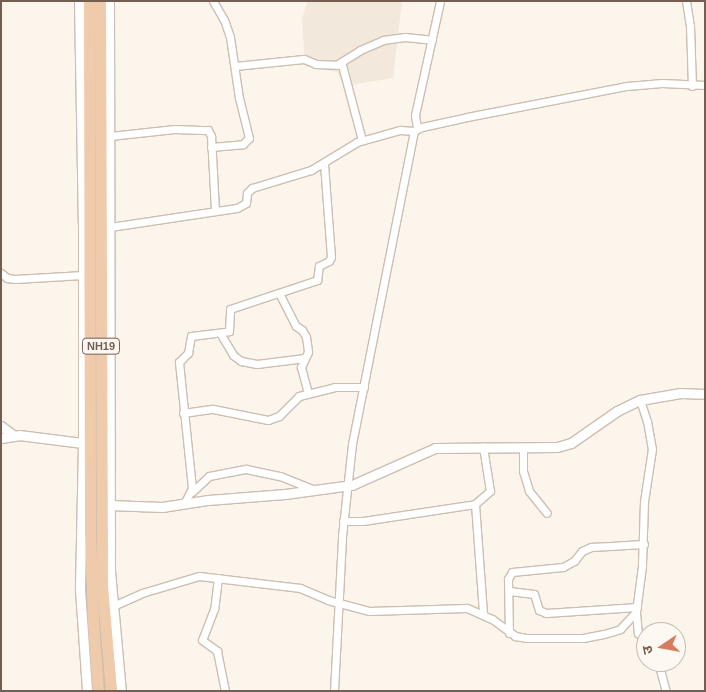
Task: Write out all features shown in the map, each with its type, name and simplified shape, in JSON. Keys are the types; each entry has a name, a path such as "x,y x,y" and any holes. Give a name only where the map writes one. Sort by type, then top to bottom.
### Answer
{"highway":[{"name":"NH19","path":"90,1 90,530 92,622 98,691"},
{"name":"NH19","path":"100,1 102,586 111,691"}],"street":[{"path":"78,1 83,275 83,443 80,590 87,691"},
{"path":"109,1 110,505 113,606 121,691"},
{"path":"212,147 242,144 248,141 227,28 214,1"},
{"path":"334,691 337,602 343,521 341,487 415,115 428,39 440,1"},
{"path":"686,1 690,26 692,86"},
{"path":"100,40 109,20"},
{"path":"235,66 304,59 316,64 338,64 360,50 383,40 400,37 428,39"},
{"path":"338,64 345,70 362,140"},
{"path":"110,227 244,205 247,193 252,188 307,172 324,164 362,140 466,116 627,86 670,83 692,86 705,85"},
{"path":"110,136 175,129 204,129 210,132 215,211"},
{"path":"192,492 179,362 188,353 191,336 226,332 230,329 230,309 317,280 320,266 331,258 324,164"},
{"path":"1,273 15,279 83,275"},
{"path":"279,293 296,326 305,333 308,348 301,367 308,393"},
{"path":"220,333 233,355 241,361 257,364 305,358"},
{"path":"183,413 213,409 268,420 279,416 295,399 308,393 334,388 362,387"},
{"path":"110,505 153,508 341,487 357,484 431,449 557,447 571,443 617,411 640,400 680,393 705,394"},
{"path":"637,622 636,610 644,544 644,501 652,444 640,400"},
{"path":"1,426 13,435"},
{"path":"1,438 13,435 83,443"},
{"path":"343,521 363,520 475,504 487,496 490,491 483,447"},
{"path":"523,448 523,471 528,491 547,513"},
{"path":"184,504 192,492 209,476 246,469 280,476 315,490"},
{"path":"475,504 483,614"},
{"path":"509,633 508,591 509,575 512,572 563,568 574,561 582,551 591,547 644,544"},
{"path":"113,606 142,593 166,587 192,577 218,578 300,588 328,600 369,611 467,608 483,614 509,633 526,638 593,636 620,629 636,610"},
{"path":"218,578 214,609 202,640 217,651 225,691"},
{"path":"508,591 534,594 538,610 546,613 636,610"},
{"path":"661,672 666,691"}],"shaded area":[{"path":"308,1 402,1 393,78 344,86 337,72 305,66 302,18"}]}
